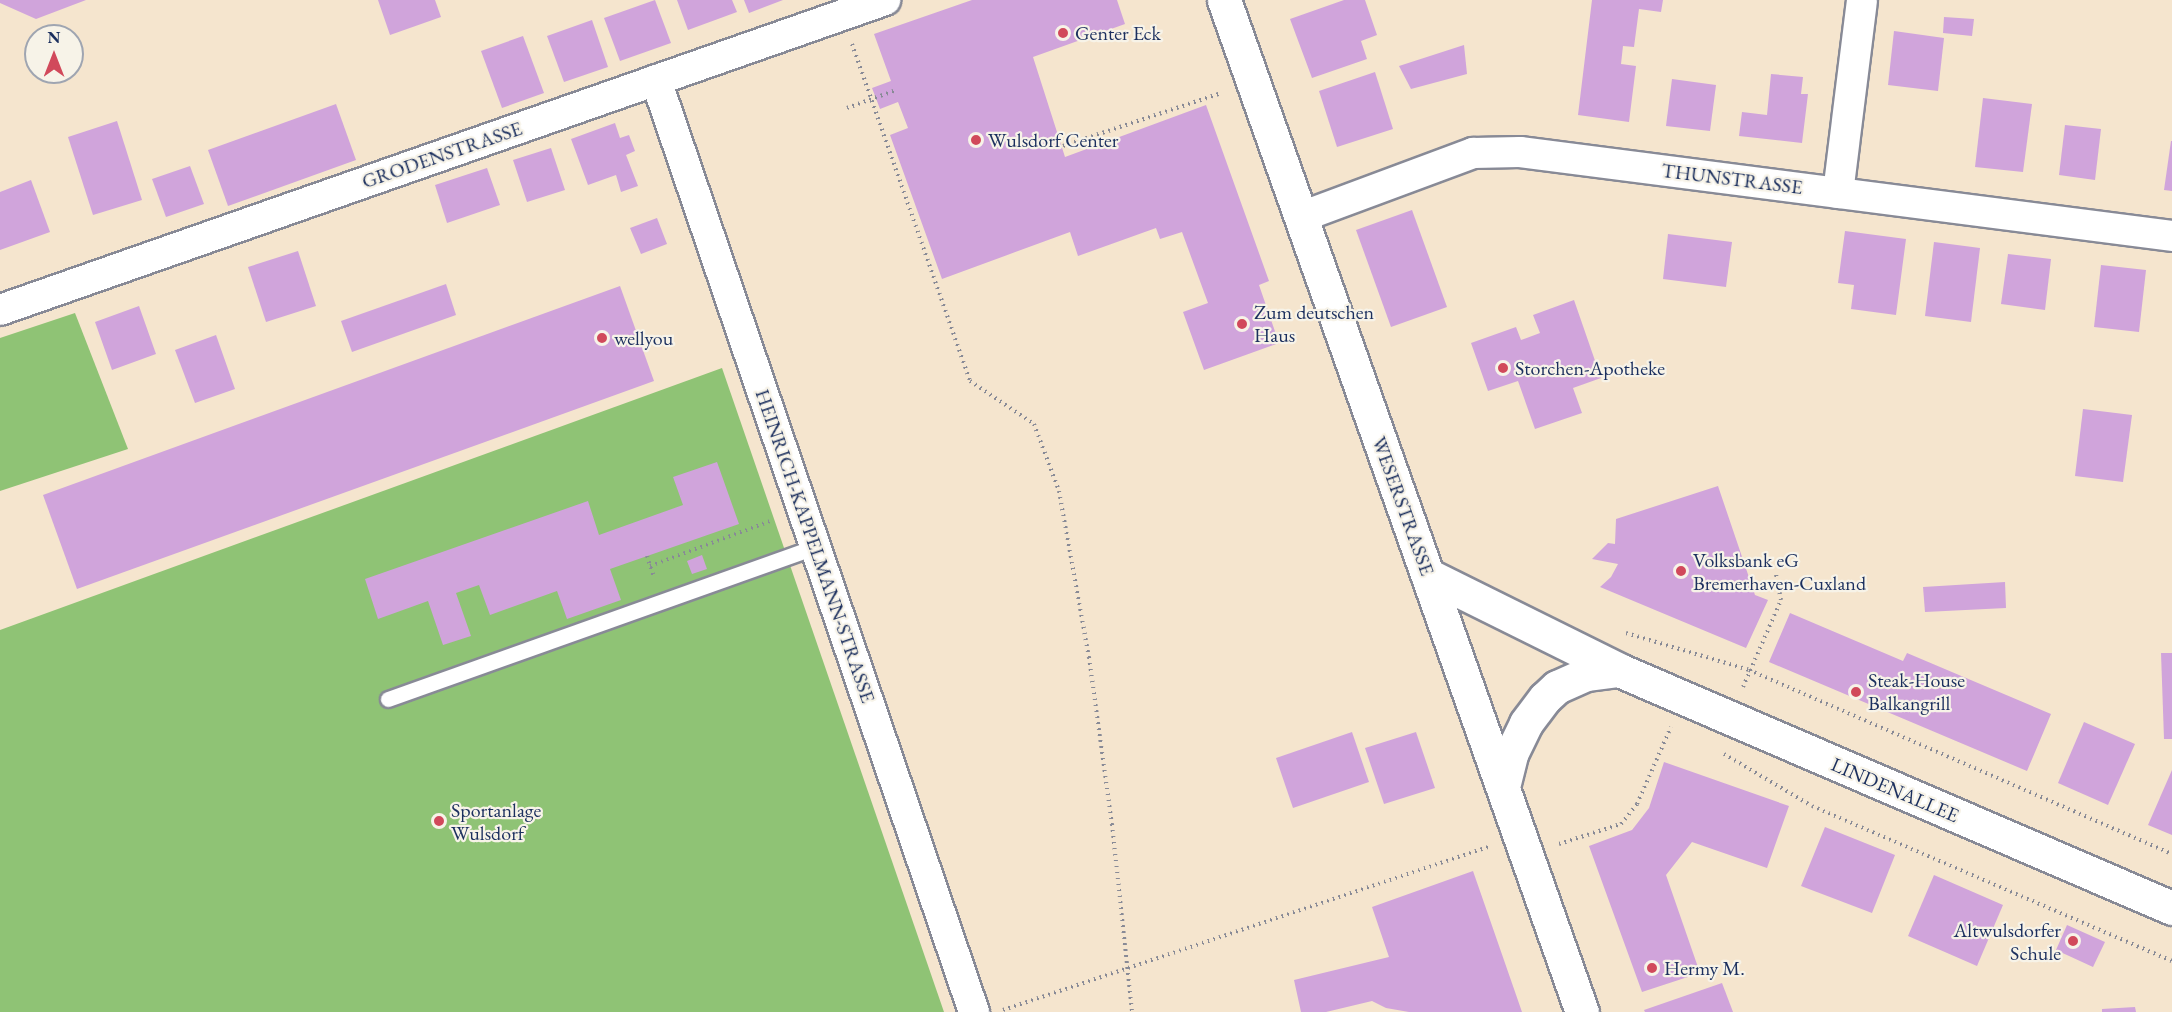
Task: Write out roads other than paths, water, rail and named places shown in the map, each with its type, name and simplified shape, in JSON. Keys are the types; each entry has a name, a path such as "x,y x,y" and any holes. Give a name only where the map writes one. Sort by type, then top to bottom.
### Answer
{"main road":[{"name":"WESERSTRASSE","path":"1224,0 1582,1012"},
{"name":"LINDENALLEE","path":"1428,575 1619,670 2172,909"},
{"path":"1503,787 1512,752 1526,723 1545,698 1557,687 1586,674 1619,670"}],"street":[{"name":"GRODENSTRASSE","path":"0,310 885,0"},
{"path":"1838,193 1862,0"},
{"name":"HEINRICH-KAPPELMANN-STRASSE","path":"656,80 975,1012"},
{"name":"THUNSTRASSE","path":"1301,217 1473,153 1520,152 2172,236"}],"lane":[{"path":"388,699 816,547"}],"place":[{"name":"Genter Eck","path":"1063,33"},
{"name":"Wulsdorf Center","path":"976,140"},
{"name":"Zum deutschen Haus","path":"1242,324"},
{"name":"wellyou","path":"602,338"},
{"name":"Storchen-Apotheke","path":"1503,368"},
{"name":"Volksbank eG Bremerhaven-Cuxland","path":"1681,571"},
{"name":"Steak-House Balkangrill","path":"1856,692"},
{"name":"Sportanlage Wulsdorf","path":"439,821"},
{"name":"Altwulsdorfer Schule","path":"2073,941"},
{"name":"Hermy M.","path":"1652,968"}]}
